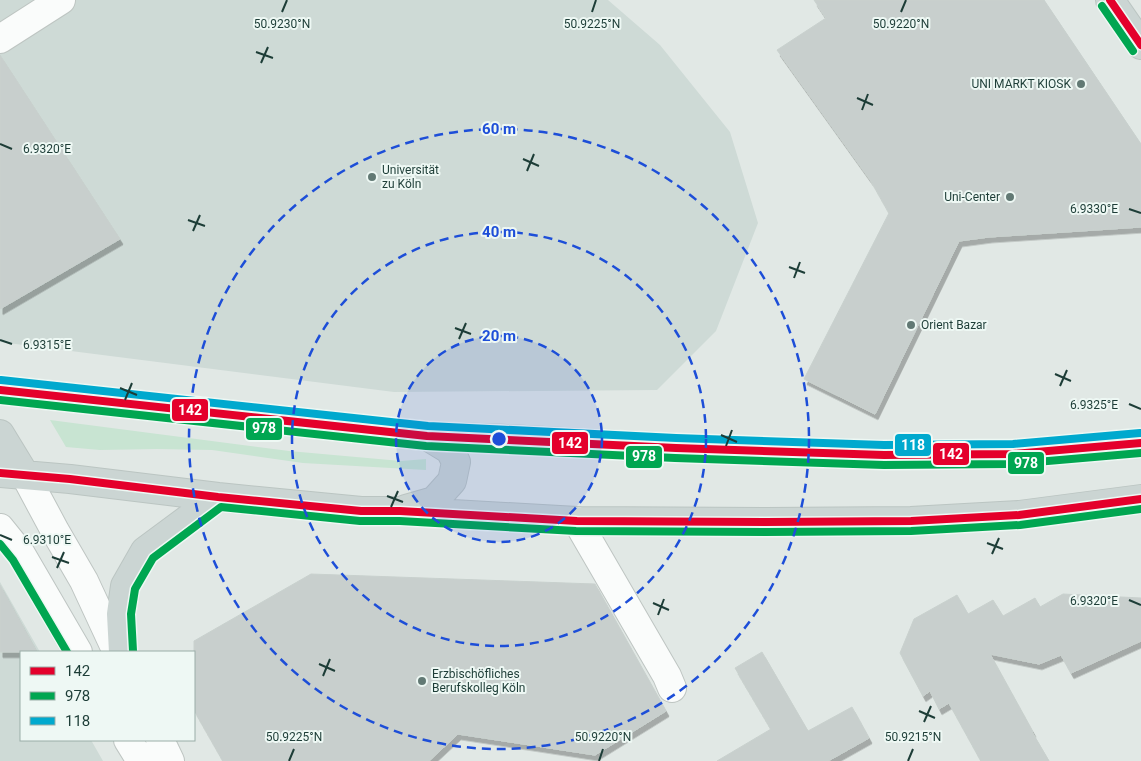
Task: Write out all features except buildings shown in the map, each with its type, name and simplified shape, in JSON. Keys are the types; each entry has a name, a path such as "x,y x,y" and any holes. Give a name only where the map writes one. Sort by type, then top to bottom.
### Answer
{"main road":[{"path":"1110,0 1141,45"},
{"path":"0,390 427,436 676,448 884,455 1013,454 1141,443"},
{"path":"0,434 13,474 218,497 361,510 577,521 911,521 1019,515 1141,499"},
{"path":"400,511 434,501 452,481 456,462 450,450 427,436"},
{"path":"123,651 121,614 125,586 145,551 218,497"}],"street":[{"path":"0,39 61,0"},
{"path":"13,474 55,531 84,581 117,651"},
{"path":"577,521 667,676 672,688"},
{"path":"0,528 21,554 77,651"},
{"path":"129,741 141,761"},
{"path":"160,741 170,761"}],"shaded area":[{"name":"Universität zu Köln","path":"0,0 608,0 660,45 730,132 758,223 716,331 657,390 394,392 0,342"},
{"path":"0,582 39,651 20,651 20,741 92,741 103,761 0,761"}],"green space":[{"path":"50,420 289,451 401,461 426,459 426,470 303,463 212,450 100,450 66,447"}],"transit line":[{"name":"142","path":"1110,0 1141,45"},
{"name":"978","path":"1102,6 1133,51"},
{"name":"118","path":"1,380 428,426 676,438 884,445 1013,444 1140,433"},
{"name":"142","path":"0,390 427,436 676,448 884,455 1013,454 1141,443"},
{"name":"978","path":"0,400 426,446 675,458 884,465 1013,464 1141,453"},
{"name":"142","path":"0,473 361,511 400,511 577,521 911,521 1019,515 1141,499"},
{"name":"978","path":"133,651 131,614 135,589 153,558 221,507 360,521 400,521 576,531 766,532 911,531 1020,525 1141,509"},
{"name":"978","path":"0,544 13,560 66,651"}],"place":[{"name":"UNI MARKT KIOSK","path":"1081,84"},
{"name":"Universität zu Köln","path":"372,177"},
{"name":"Uni-Center","path":"1010,197"},
{"name":"Orient Bazar","path":"911,325"},
{"name":"Erzbischöfliches Berufskolleg Köln","path":"422,681"}]}
